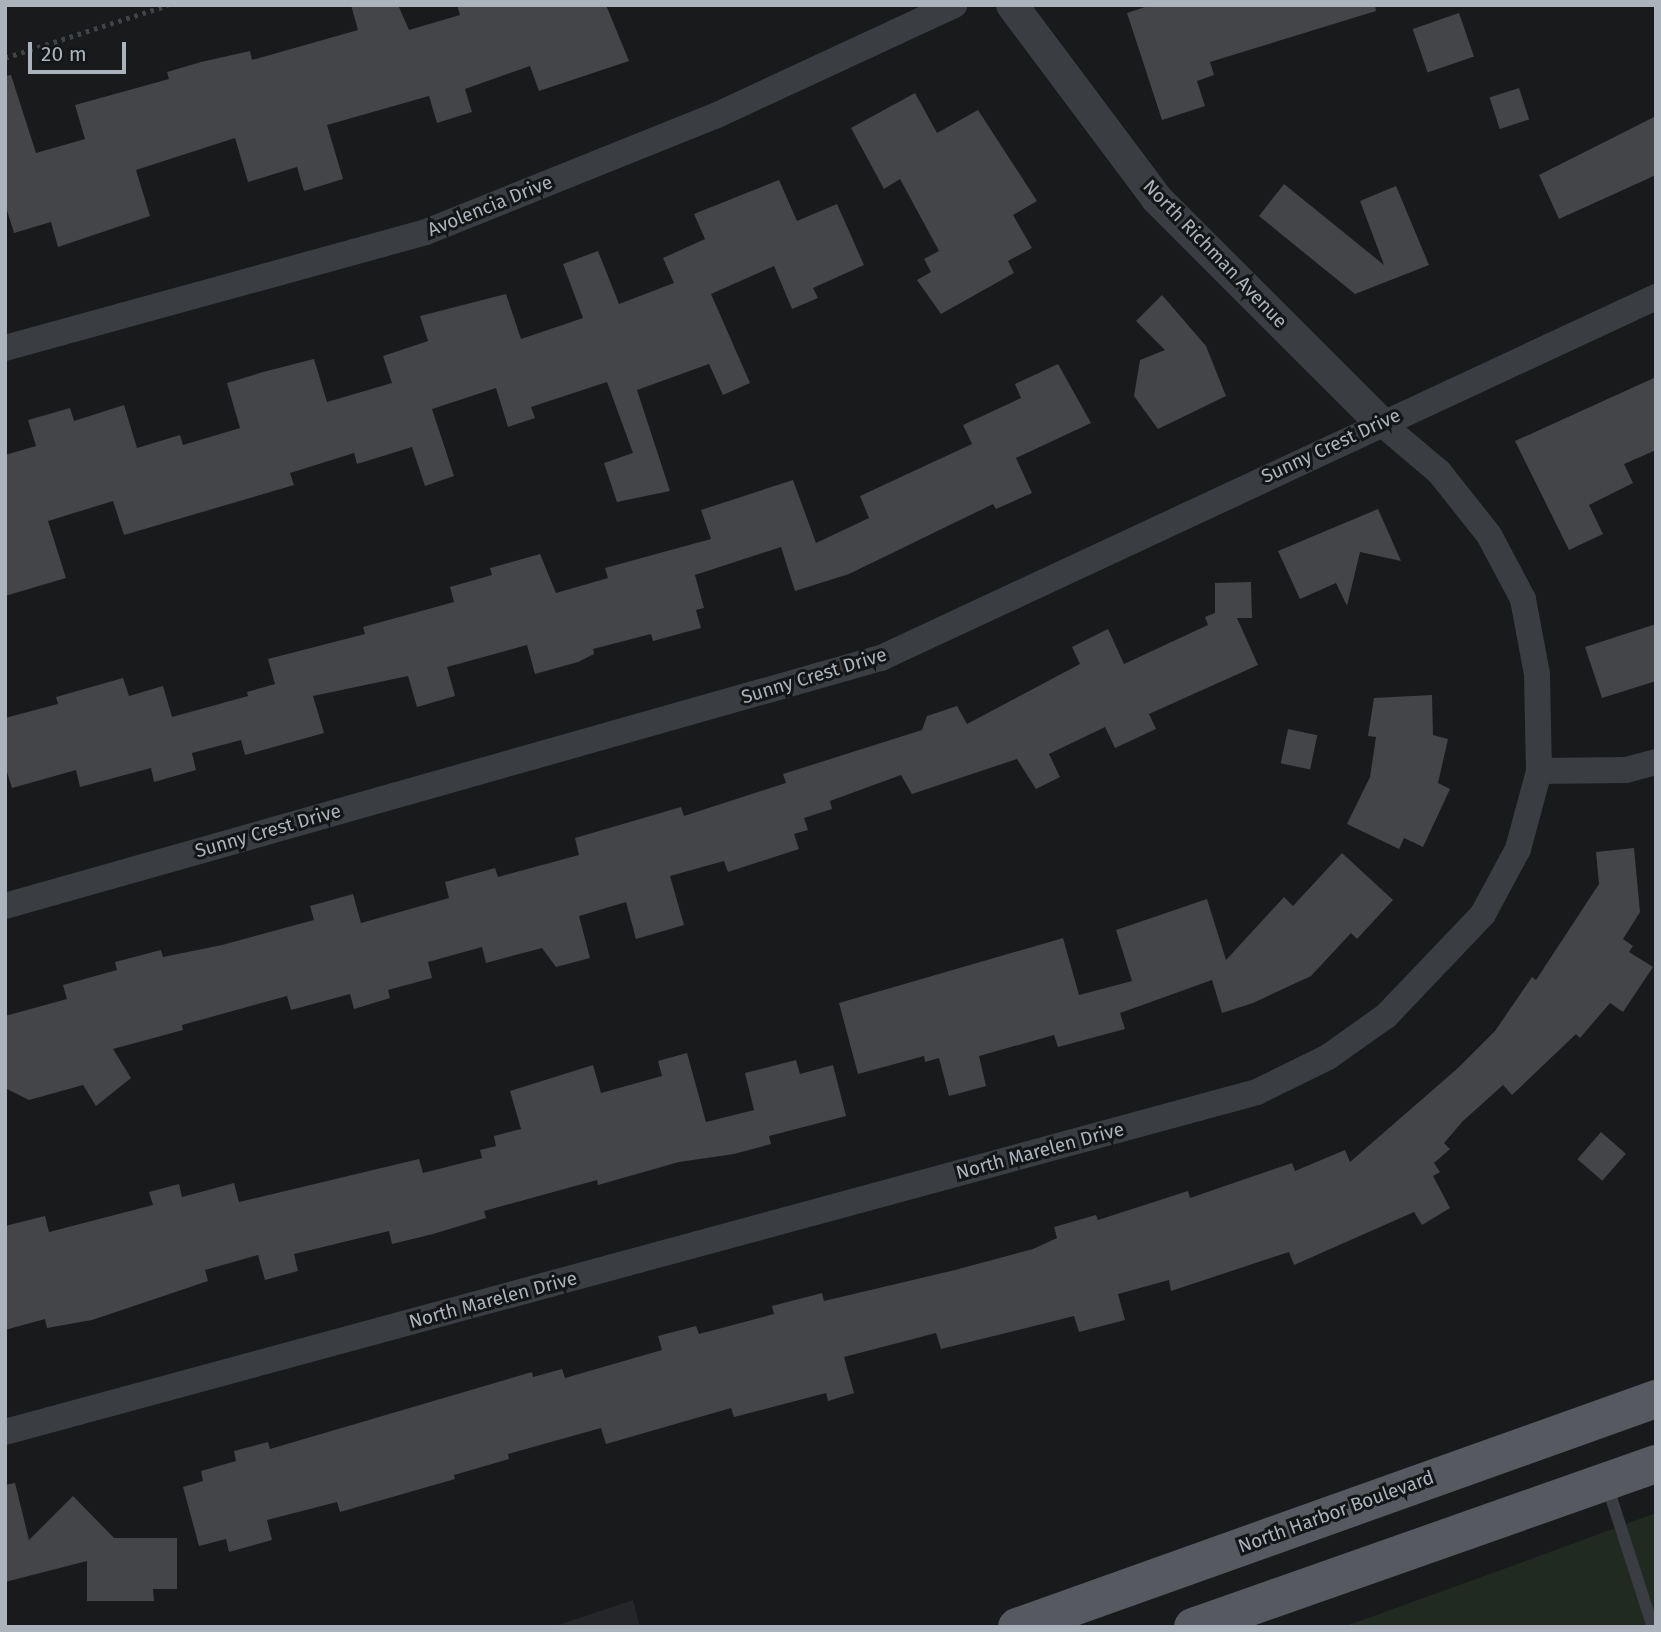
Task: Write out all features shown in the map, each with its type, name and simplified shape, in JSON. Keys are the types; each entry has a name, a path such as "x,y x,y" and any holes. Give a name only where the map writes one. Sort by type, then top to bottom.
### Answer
{"main road":[{"name":"North Harbor Boulevard","path":"1017,1627 1656,1399"},
{"path":"1193,1627 1656,1464"}],"street":[{"name":"Avolencia Drive","path":"5,348 426,232 715,116 954,5"},
{"name":"North Richman Avenue","path":"1012,5 1157,199 1381,423"},
{"name":"Sunny Crest Drive","path":"5,906 881,658 1656,297"},
{"name":"North Marelen Drive","path":"5,1433 1258,1092 1328,1057 1386,1016 1446,956 1483,914 1518,849 1539,771 1537,674 1523,599 1489,536 1439,472 1381,423"},
{"path":"1539,771 1626,770 1656,762"}],"lane":[{"path":"1606,1481 1653,1627"}],"path":[{"path":"5,58 168,5"}],"shaded area":[{"path":"633,1600 640,1627 552,1627"}],"green space":[{"path":"1656,1513 1656,1627 1343,1627 1512,1566"}],"building":[{"path":"351,5 398,5 409,30 460,15 457,5 606,5 629,61 539,91 530,66 465,89 472,112 437,123 429,96 327,125 343,179 304,191 297,167 248,182 235,138 136,170 150,216 58,247 51,222 14,233 5,204 5,76 11,75 36,153 85,139 75,105 169,79 167,72 201,62 250,51 252,60 358,30"},
{"path":"1151,5 1375,5 1376,11 1210,62 1214,75 1197,81 1205,106 1162,120 1127,13"},
{"path":"1459,13 1474,56 1428,72 1413,29"},
{"path":"1519,88 1529,119 1500,129 1490,98"},
{"path":"915,93 937,133 978,110 1037,201 1013,215 1032,248 1008,261 1014,273 941,314 917,280 931,272 924,259 939,251 900,179 884,189 851,128"},
{"path":"1656,116 1656,175 1559,219 1539,175"},
{"path":"779,180 797,221 837,204 864,265 813,288 818,298 792,309 774,266 711,294 750,383 723,395 709,364 637,390 670,491 617,502 604,463 633,453 607,382 531,407 535,418 508,427 496,388 432,409 454,476 425,486 412,447 357,464 354,453 290,473 294,485 124,535 113,501 48,521 66,578 5,596 5,455 36,446 28,420 70,408 74,421 124,405 137,448 180,435 183,445 240,428 227,383 263,372 314,359 327,402 392,383 383,356 428,341 420,316 506,294 521,339 583,318 563,264 598,251 619,304 674,283 663,258 705,239 694,214"},
{"path":"1284,184 1384,265 1360,201 1396,186 1429,265 1355,294 1259,216"},
{"path":"1162,295 1206,346 1226,396 1158,429 1134,396 1140,360 1165,350 1136,321"},
{"path":"1058,364 1091,423 1016,458 1032,493 996,509 993,504 849,574 795,591 781,547 695,575 704,608 696,610 701,628 653,641 651,634 593,649 594,654 578,662 535,674 527,645 447,667 455,696 417,707 408,676 313,696 324,733 245,755 241,740 192,753 196,770 154,782 151,768 80,787 76,770 12,788 5,766 5,718 58,704 56,697 123,678 129,696 163,686 172,717 248,696 247,692 275,684 268,659 365,634 363,627 454,602 450,587 492,575 490,568 540,554 556,593 608,578 605,568 711,539 701,510 793,480 816,543 869,518 860,496 972,444 963,425 1021,398 1015,384"},
{"path":"1656,377 1656,450 1624,464 1633,483 1589,505 1603,534 1569,550 1515,441"},
{"path":"1378,509 1401,561 1360,552 1347,606 1336,583 1300,599 1278,551"},
{"path":"1251,582 1252,618 1237,618 1258,665 1149,714 1156,729 1115,748 1105,727 1049,754 1060,777 1036,789 1017,759 912,794 901,775 830,801 832,809 804,818 808,830 794,834 799,849 728,872 724,861 670,876 684,925 636,939 626,902 579,916 590,958 556,967 542,948 486,963 482,947 428,962 432,978 388,990 390,998 354,1009 350,994 291,1010 287,996 182,1025 183,1030 113,1049 131,1078 96,1106 83,1085 29,1100 5,1088 5,1016 67,999 63,985 117,970 115,962 161,950 163,957 222,945 314,920 310,906 353,894 361,923 449,898 445,882 495,868 498,877 579,855 575,838 681,807 684,816 786,783 783,774 922,730 927,716 957,706 967,724 1080,664 1072,647 1108,629 1124,664 1208,625 1205,617 1215,613 1215,583"},
{"path":"1656,624 1656,681 1602,698 1585,647"},
{"path":"1432,695 1433,735 1448,739 1438,783 1450,789 1423,847 1404,838 1399,849 1347,824 1370,777 1376,737 1368,736 1374,698"},
{"path":"1288,729 1317,735 1310,769 1281,763"},
{"path":"1634,848 1640,912 1623,939 1633,946 1629,952 1653,967 1623,1012 1610,1003 1580,1038 1576,1034 1512,1095 1503,1085 1463,1121 1444,1143 1450,1149 1434,1163 1440,1172 1433,1176 1450,1208 1422,1225 1414,1212 1294,1265 1289,1252 1171,1291 1169,1280 1118,1294 1125,1320 1079,1332 1074,1316 941,1349 936,1333 844,1357 854,1393 828,1401 826,1393 734,1417 731,1408 606,1444 601,1428 508,1454 509,1459 454,1475 455,1479 340,1512 337,1502 267,1520 272,1540 229,1552 226,1539 199,1546 183,1487 203,1481 201,1471 236,1461 234,1451 268,1442 270,1449 532,1372 533,1377 562,1369 565,1378 662,1350 658,1336 696,1326 699,1334 774,1314 772,1306 822,1293 824,1301 1033,1249 1057,1238 1054,1227 1096,1215 1098,1220 1188,1191 1190,1198 1292,1163 1295,1171 1345,1150 1350,1162 1458,1068 1495,1031 1532,977 1536,980 1599,884 1596,852"},
{"path":"1342,853 1393,900 1357,939 1351,933 1311,976 1253,1003 1222,1013 1212,980 1120,1013 1125,1029 1058,1047 1054,1035 979,1056 986,1086 949,1096 939,1058 925,1062 924,1056 858,1074 839,1003 1063,938 1079,995 1132,981 1116,930 1207,899 1226,960 1284,897 1293,906"},
{"path":"687,1053 706,1122 754,1110 745,1073 796,1060 800,1074 833,1065 846,1116 769,1136 771,1144 734,1154 679,1162 598,1185 597,1180 484,1211 486,1218 433,1234 392,1244 389,1231 294,1254 298,1271 265,1280 258,1255 205,1270 208,1281 92,1320 47,1328 45,1319 5,1330 5,1226 45,1216 49,1232 153,1205 149,1192 179,1184 182,1197 234,1183 239,1202 419,1159 423,1173 482,1158 480,1150 496,1146 494,1136 521,1129 510,1091 593,1065 601,1093 662,1076 658,1061"},
{"path":"1601,1132 1626,1154 1602,1181 1577,1159"},
{"path":"15,1483 29,1540 73,1496 114,1538 177,1538 177,1589 153,1589 154,1601 87,1601 87,1561 5,1582 5,1485"}]}
